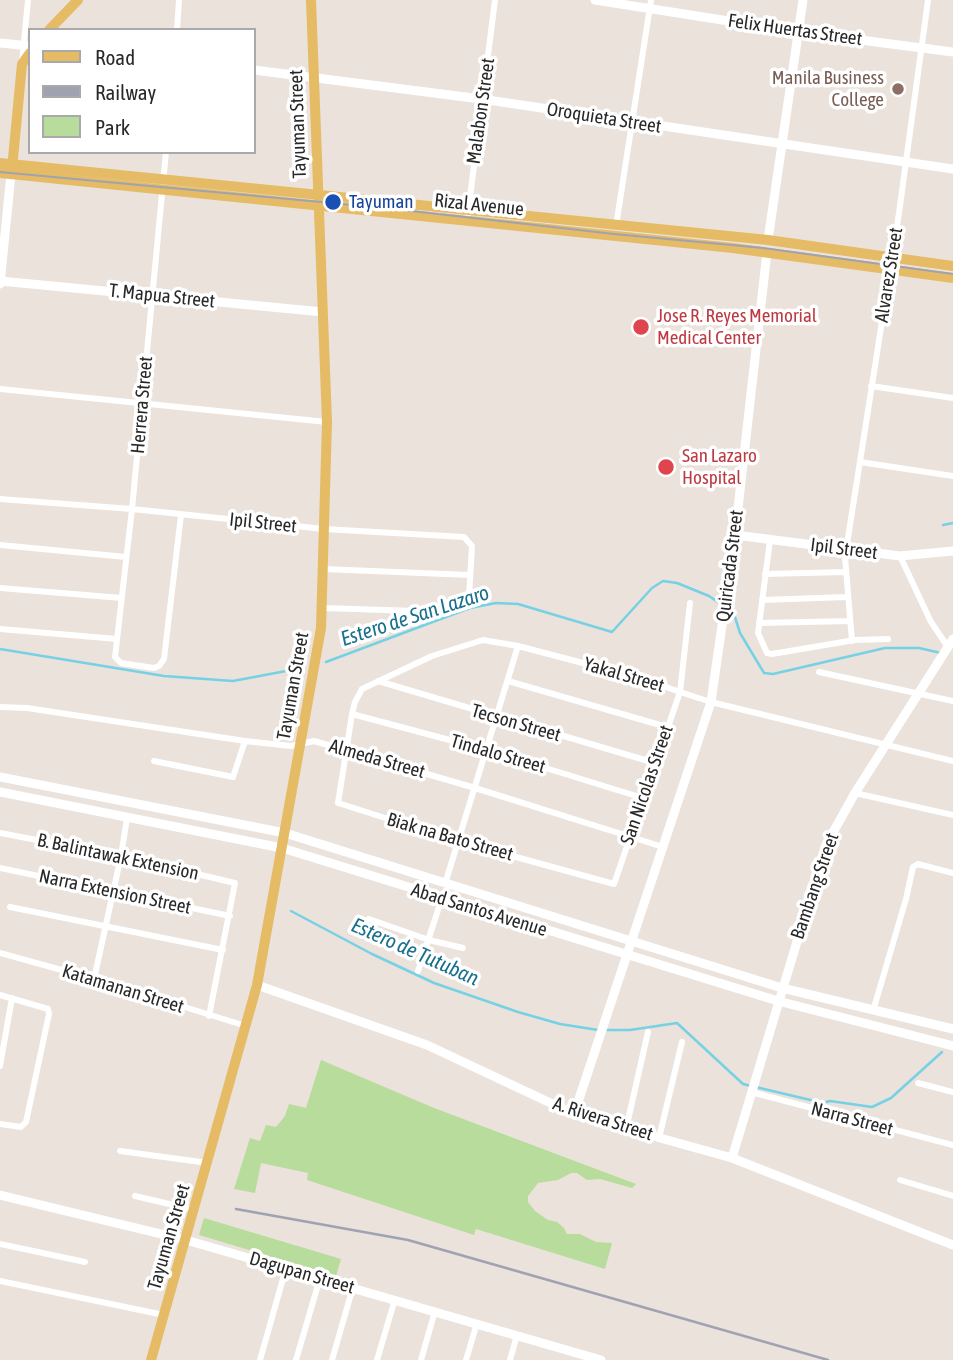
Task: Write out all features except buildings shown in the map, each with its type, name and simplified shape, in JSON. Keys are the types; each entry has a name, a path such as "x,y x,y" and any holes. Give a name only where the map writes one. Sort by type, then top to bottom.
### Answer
{"main road":[{"path":"51,28 78,0"},
{"name":"Tayuman Street","path":"151,1360 257,985 319,649 327,422 311,0"},
{"path":"8,170 22,64 28,48"},
{"name":"Rizal Avenue","path":"0,163 8,170 318,194 467,216 789,254 953,278"},
{"name":"Rizal Avenue","path":"163,184 319,206 467,216"},
{"name":"Rizal Avenue","path":"615,232 768,240 953,266"},
{"path":"789,254 790,243"}],"street":[{"path":"0,43 28,48 28,0"},
{"path":"177,28 179,0"},
{"name":"Malabon Street","path":"467,216 495,0"},
{"name":"Felix Huertas Street","path":"595,0 651,4 799,32 953,52"},
{"name":"Quiricada Street","path":"574,1114 711,702 734,535 768,240 803,0"},
{"name":"Alvarez Street","path":"852,641 845,572 847,549 928,0"},
{"path":"615,232 651,4"},
{"name":"Oroquieta Street","path":"256,70 481,99 953,169"},
{"name":"Herrera Street","path":"166,154 115,657 121,663 154,668 164,659 181,514"},
{"path":"0,282 8,170"},
{"name":"T. Mapua Street","path":"0,282 323,312"},
{"path":"871,386 953,398"},
{"path":"0,389 327,422"},
{"path":"860,462 953,476"},
{"name":"Ipil Street","path":"0,499 132,509 324,529 464,537 472,546 469,596"},
{"name":"Ipil Street","path":"734,535 900,556 953,551"},
{"path":"770,540 759,623 764,649 772,654 852,641 888,639"},
{"path":"0,545 126,557"},
{"path":"900,556 931,622 949,645"},
{"path":"323,569 470,575"},
{"path":"765,574 845,572"},
{"path":"0,588 122,598"},
{"path":"762,600 847,597"},
{"name":"San Nicolas Street","path":"614,884 680,692 690,603"},
{"path":"322,608 448,612"},
{"path":"759,623 850,621"},
{"path":"0,629 117,639"},
{"name":"Yakal Street","path":"347,750 352,714 362,689 432,656 476,641 518,646 644,679 711,702 953,761"},
{"name":"Bambang Street","path":"732,1158 826,845 855,793 949,645"},
{"path":"445,884 518,646"},
{"path":"819,672 953,701"},
{"name":"Tecson Street","path":"378,681 654,763"},
{"path":"508,681 667,727"},
{"name":"Almeda Street","path":"0,707 27,708 291,746 314,741 663,847"},
{"name":"Tindalo Street","path":"352,714 487,750 643,798"},
{"path":"154,761 233,777 245,741"},
{"name":"Biak na Bato Street","path":"347,750 338,803 458,841 614,884"},
{"name":"Abad Santos Avenue","path":"0,777 285,833 782,988 953,1029"},
{"name":"Abad Santos Avenue","path":"0,792 282,848 778,1001 953,1045"},
{"path":"855,793 953,816"},
{"path":"94,979 127,818"},
{"name":"B. Balintawak Extension","path":"0,832 121,856 235,883 230,916"},
{"path":"873,1011 913,867 918,864 953,873"},
{"name":"Narra Extension Street","path":"0,868 230,916"},
{"path":"418,971 442,898"},
{"path":"9,907 223,950"},
{"path":"209,1016 230,916"},
{"path":"369,919 429,940 463,948"},
{"name":"Katamanan Street","path":"0,953 246,1026"},
{"name":"A. Rivera Street","path":"257,985 427,1045 574,1114 732,1158 953,1245"},
{"path":"0,995 49,1011 24,1125 0,1124"},
{"path":"0,1066 12,998"},
{"path":"626,1129 648,1032"},
{"path":"659,1138 682,1042"},
{"path":"918,1083 953,1092"},
{"name":"Narra Street","path":"752,1088 953,1145"},
{"path":"120,1152 208,1163"},
{"path":"901,1180 953,1196"},
{"name":"Dagupan Street","path":"0,1195 186,1240 600,1360"},
{"path":"135,1196 195,1210"},
{"path":"0,1244 85,1262"},
{"path":"260,1360 286,1268"},
{"path":"296,1360 320,1278"},
{"path":"0,1281 164,1315"},
{"path":"331,1360 353,1287"},
{"path":"377,1360 395,1299"},
{"path":"421,1360 435,1311"},
{"path":"466,1360 477,1323"},
{"path":"510,1360 517,1335"}],"green space":[{"path":"321,1060 434,1108 636,1184 632,1188 600,1179 587,1180 577,1173 571,1173 558,1180 538,1183 528,1196 528,1202 535,1211 548,1220 557,1222 567,1234 580,1234 596,1242 612,1243 605,1269 476,1229 474,1235 307,1180 308,1173 261,1163 255,1193 234,1189 250,1138 260,1141 266,1125 276,1127 285,1116 289,1104 306,1108"},
{"path":"204,1218 341,1259 336,1276 199,1235"}],"waterway":[{"name":"Estero de San Lazaro","path":"943,525 953,523"},
{"name":"Estero de San Lazaro","path":"326,662 470,608 496,603 518,604 612,632 652,588 663,581 677,583 709,596 722,605"},
{"path":"728,609 734,614 740,633 764,673 773,674 885,648 919,648 941,653"},
{"name":"Estero de San Lazaro","path":"0,649 164,676 233,681 302,668"},
{"name":"Estero de Tutuban","path":"291,911 434,983 518,1012 560,1024 598,1030"},
{"name":"Estero de Tutuban","path":"605,1030 630,1030 677,1023 743,1084 823,1103 830,1101 872,1107 891,1098 942,1052"}],"tram line":[{"path":"0,172 385,208 763,248 953,274"}],"railway":[{"path":"236,1209 408,1240 828,1360"}],"place":[{"name":"Manila Business College","path":"898,89"},
{"name":"Tayuman","path":"333,202"},
{"name":"Jose R. Reyes Memorial Medical Center","path":"641,327"},
{"name":"San Lazaro Hospital","path":"666,467"}]}
